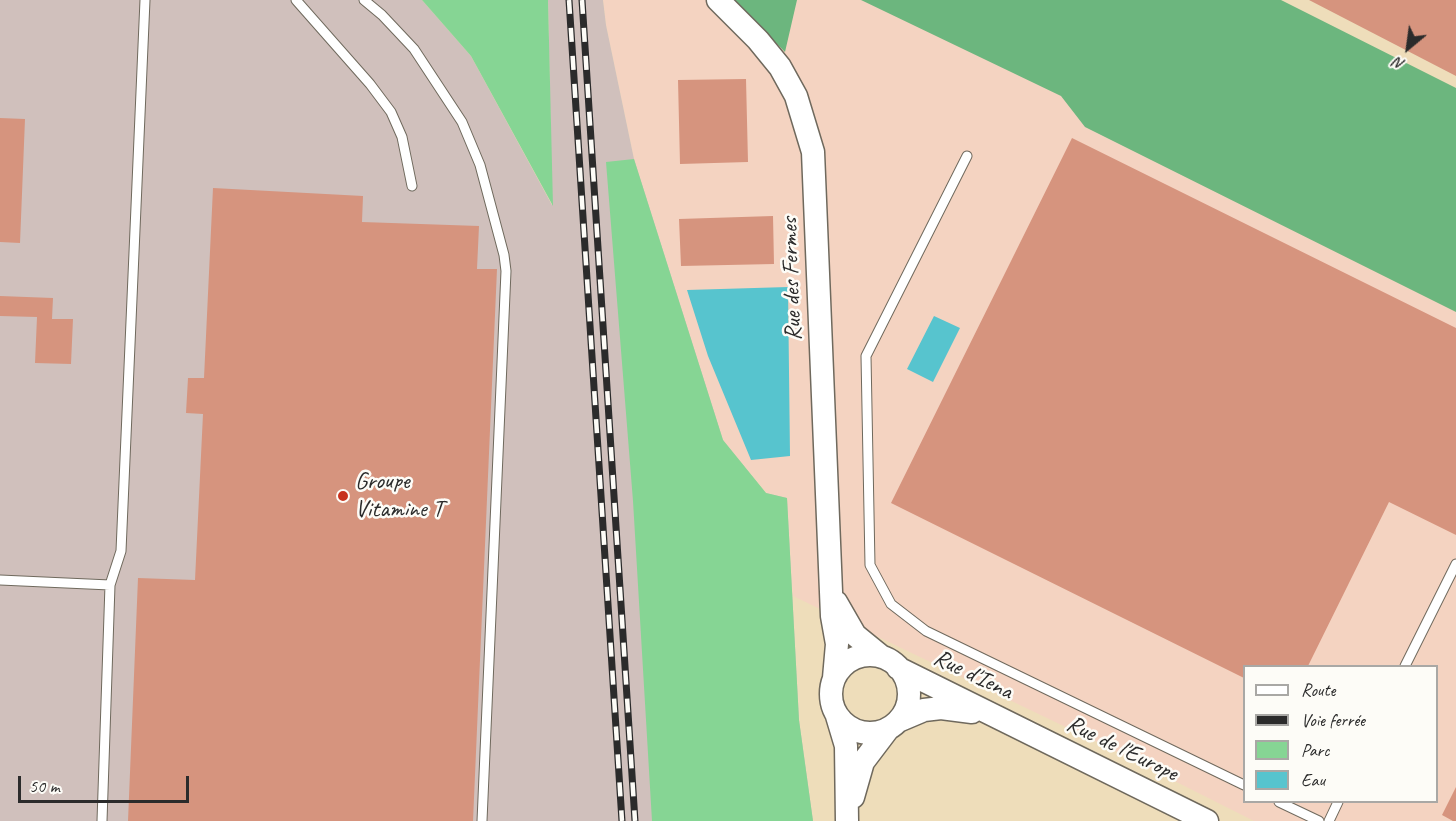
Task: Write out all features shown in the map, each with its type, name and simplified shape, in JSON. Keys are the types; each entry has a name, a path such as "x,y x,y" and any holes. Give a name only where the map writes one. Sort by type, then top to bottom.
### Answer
{"street":[{"name":"Rue des Fermes","path":"718,0 758,40 780,67 796,96 813,152 831,587 837,650 834,678"},
{"name":"Rue des Fermes","path":"831,587 838,608 855,635 890,662"},
{"path":"870,655 890,662 908,684 909,698 893,725 863,762 847,820 846,746 830,697 834,678 845,663 857,657 870,655"},
{"name":"Rue d'Iena","path":"890,662 1014,725"},
{"name":"Rue d'Iena","path":"893,725 924,710 941,708 973,713 1014,725"},
{"path":"837,715 857,731 876,733 893,725"},
{"name":"Rue de l'Europe","path":"1014,725 1207,821"}],"lane":[{"path":"102,821 110,585 121,551 145,0"},
{"path":"296,0 370,84 391,112 402,137 412,186"},
{"path":"364,0 382,15 414,49 462,122 480,165 504,255 506,283 482,821"},
{"path":"967,156 866,356 870,564 891,604 926,631 1243,784"},
{"path":"1406,665 1456,564"},
{"path":"0,580 110,585"},
{"path":"1283,803 1319,821"},
{"path":"1329,821 1337,803"}],"shaded area":[{"path":"0,0 422,0 471,56 552,205 548,0 603,0 606,25 634,159 723,440 766,493 787,498 799,720 813,821 0,821"},
{"path":"603,0 1126,0 1456,168 1456,821 1254,821 1101,744 793,596 787,498 767,493 723,440 634,159 606,25"}],"green space":[{"path":"422,0 548,0 553,206 471,56"},
{"path":"733,0 797,0 785,52"},
{"path":"861,0 1281,0 1456,88 1456,312 1085,127 1061,96"},
{"path":"634,159 723,440 766,493 787,498 799,720 813,821 652,821 633,501 606,162"}],"water":[{"path":"788,287 790,456 751,460 708,356 687,290"},
{"path":"934,316 960,328 933,382 907,369"}],"building":[{"path":"1309,0 1456,0 1456,76"},
{"path":"746,79 748,162 680,164 678,80"},
{"path":"0,118 25,119 20,243 0,242"},
{"path":"1072,138 1456,328 1456,535 1389,502 1308,665 1243,665 1243,678 891,503"},
{"name":"Groupe Vitamine T","path":"213,188 363,196 362,222 479,226 477,269 497,269 473,821 128,821 138,578 195,580 203,414 186,413 188,378 204,378"},
{"path":"773,216 774,264 681,266 679,219"},
{"path":"0,296 53,298 52,319 73,319 71,364 35,363 37,317 0,316"},
{"path":"1456,787 1456,821 1453,821 1442,815"}],"railway":[{"path":"569,0 622,821"},
{"path":"582,0 635,821"}],"place":[{"name":"Groupe Vitamine T","path":"343,496"}]}
